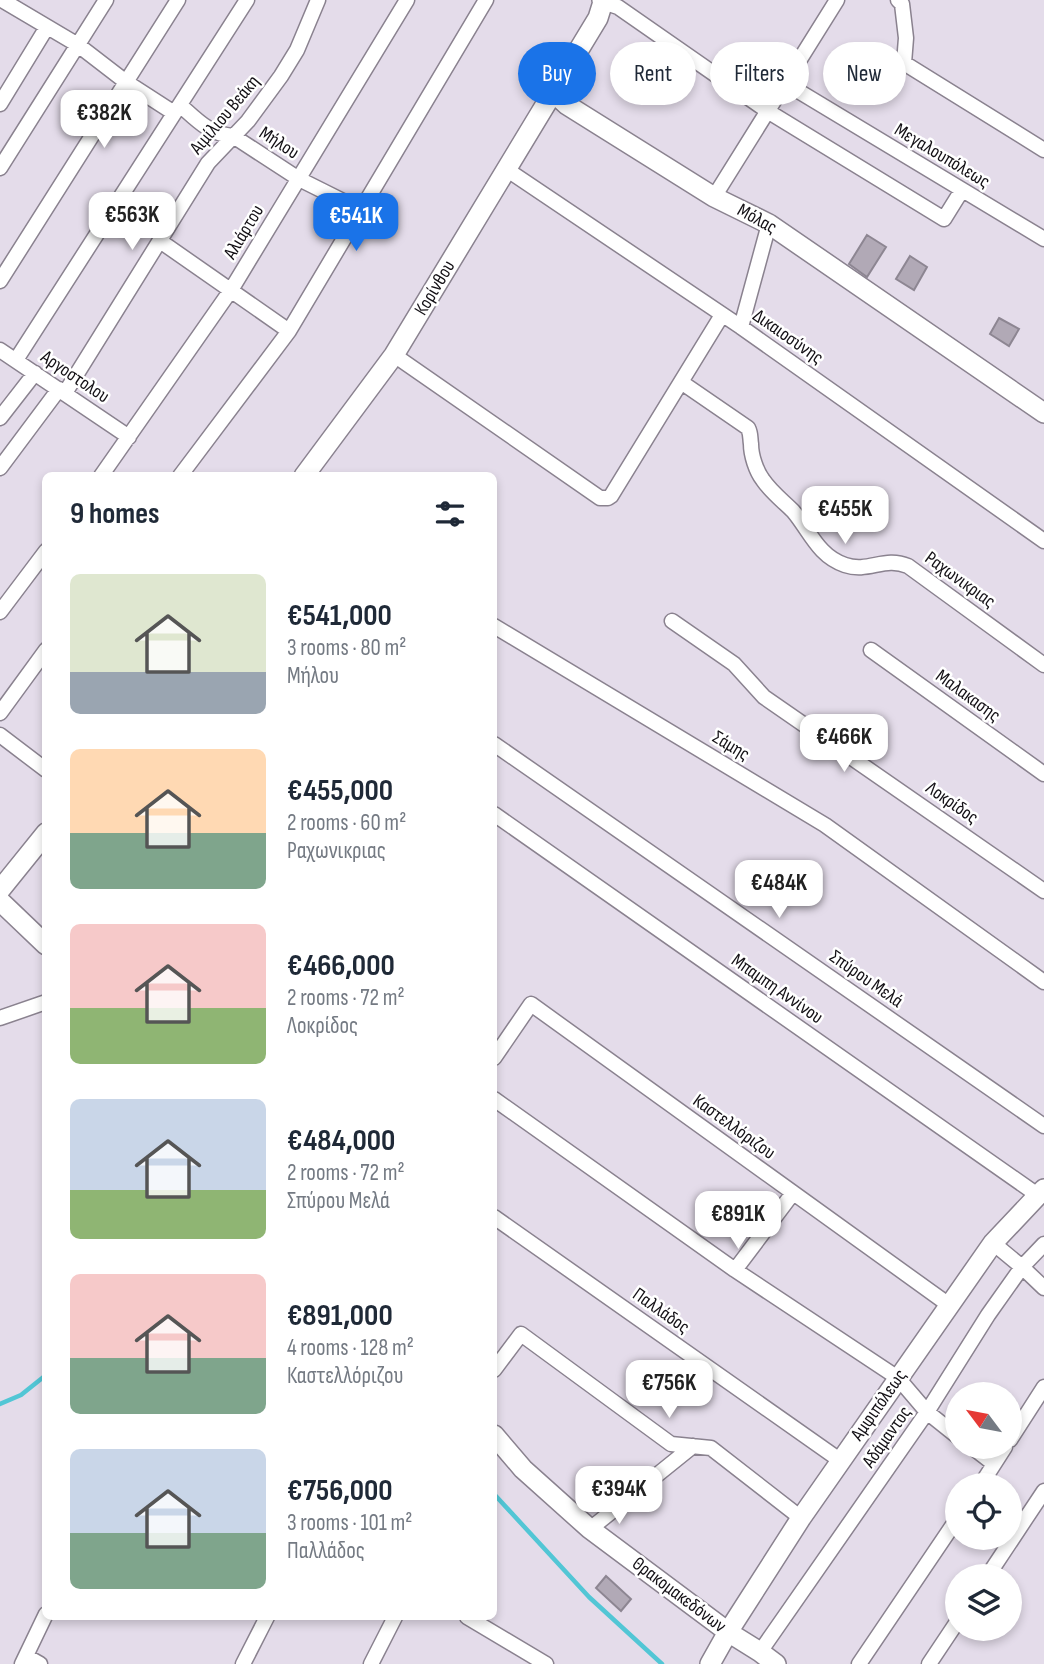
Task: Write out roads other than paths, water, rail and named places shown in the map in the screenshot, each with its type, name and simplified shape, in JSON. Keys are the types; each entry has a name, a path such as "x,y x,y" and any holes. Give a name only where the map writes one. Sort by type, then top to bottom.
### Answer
{"street":[{"name":"Μήλου","path":"2,0 78,45 126,82 177,109 210,131 233,136 299,179 361,210"},
{"path":"0,168 106,0"},
{"path":"0,281 178,0"},
{"path":"16,360 247,0"},
{"name":"Αιμίλιου Βεάκη","path":"0,468 62,391 208,163 248,121 281,76 296,50 318,0"},
{"name":"Αλιάρτου","path":"109,472 129,437 231,290 407,0"},
{"path":"183,472 289,331 486,0"},
{"path":"809,45 837,0"},
{"path":"898,0 902,4 906,38 904,64 1044,150"},
{"path":"583,42 611,2 769,112 944,219 962,190"},
{"path":"0,104 47,27"},
{"name":"Μεγαλουπόλεως","path":"809,98 1044,239"},
{"name":"Κορίνθου","path":"307,472 394,355 545,105"},
{"name":"Μόλας","path":"567,105 714,197 769,224 1044,413"},
{"path":"714,197 773,105"},
{"name":"Δικαιοσύνης","path":"506,169 741,327 1044,541"},
{"path":"741,327 769,224"},
{"path":"160,241 289,331"},
{"path":"394,355 603,499 611,496 723,315"},
{"name":"Αργοστολου","path":"0,349 129,437"},
{"path":"0,418 35,373"},
{"name":"Ραχωνικριας","path":"681,382 748,428 753,456 763,480 794,512 815,544 831,558 854,567 864,568 892,562 908,566 1044,665"},
{"path":"0,612 42,556"},
{"name":"Λοκρίδος","path":"672,621 734,664 764,697 1044,891"},
{"name":"Σάμης","path":"497,628 825,825 1044,982"},
{"name":"Μαλακασης","path":"871,650 1044,774"},
{"path":"0,713 42,655"},
{"path":"0,735 42,767"},
{"name":"Σπύρου Μελά","path":"497,746 1044,1126"},
{"name":"Μπαμπη Αννίνου","path":"497,816 1041,1192"},
{"path":"0,890 42,838"},
{"path":"0,901 42,941"},
{"path":"0,1018 42,1003"},
{"name":"Καστελλόριζου","path":"497,1054 531,1004 949,1305"},
{"path":"497,1101 734,1270 898,1378 927,1412 945,1426"},
{"name":"Αμφιπόλεως","path":"710,1664 801,1518 949,1305 993,1243 1041,1192"},
{"path":"734,1270 793,1193"},
{"name":"Παλλάδος","path":"497,1219 841,1461"},
{"path":"993,1243 1044,1287"},
{"name":"Αδάμαντος","path":"768,1658 988,1315 1022,1266 1044,1244"},
{"path":"497,1366 521,1334 671,1444 711,1448 801,1518"},
{"path":"1022,1421 1044,1387"},
{"name":"Θρακομακεδόνων","path":"497,1439 523,1469 590,1529 728,1632 768,1658"},
{"path":"590,1529 693,1446"},
{"path":"989,1460 994,1464"},
{"path":"988,1473 997,1460"},
{"path":"996,1564 1044,1490"},
{"path":"859,1664 945,1537"},
{"path":"40,1664 24,1660 43,1620"},
{"path":"243,1664 265,1620"},
{"path":"371,1664 393,1620"},
{"path":"472,1620 536,1662"},
{"path":"929,1664 945,1640"}],"waterway":[{"path":"0,1404 21,1395 42,1378"},
{"path":"497,1497 589,1597 662,1664"}]}
